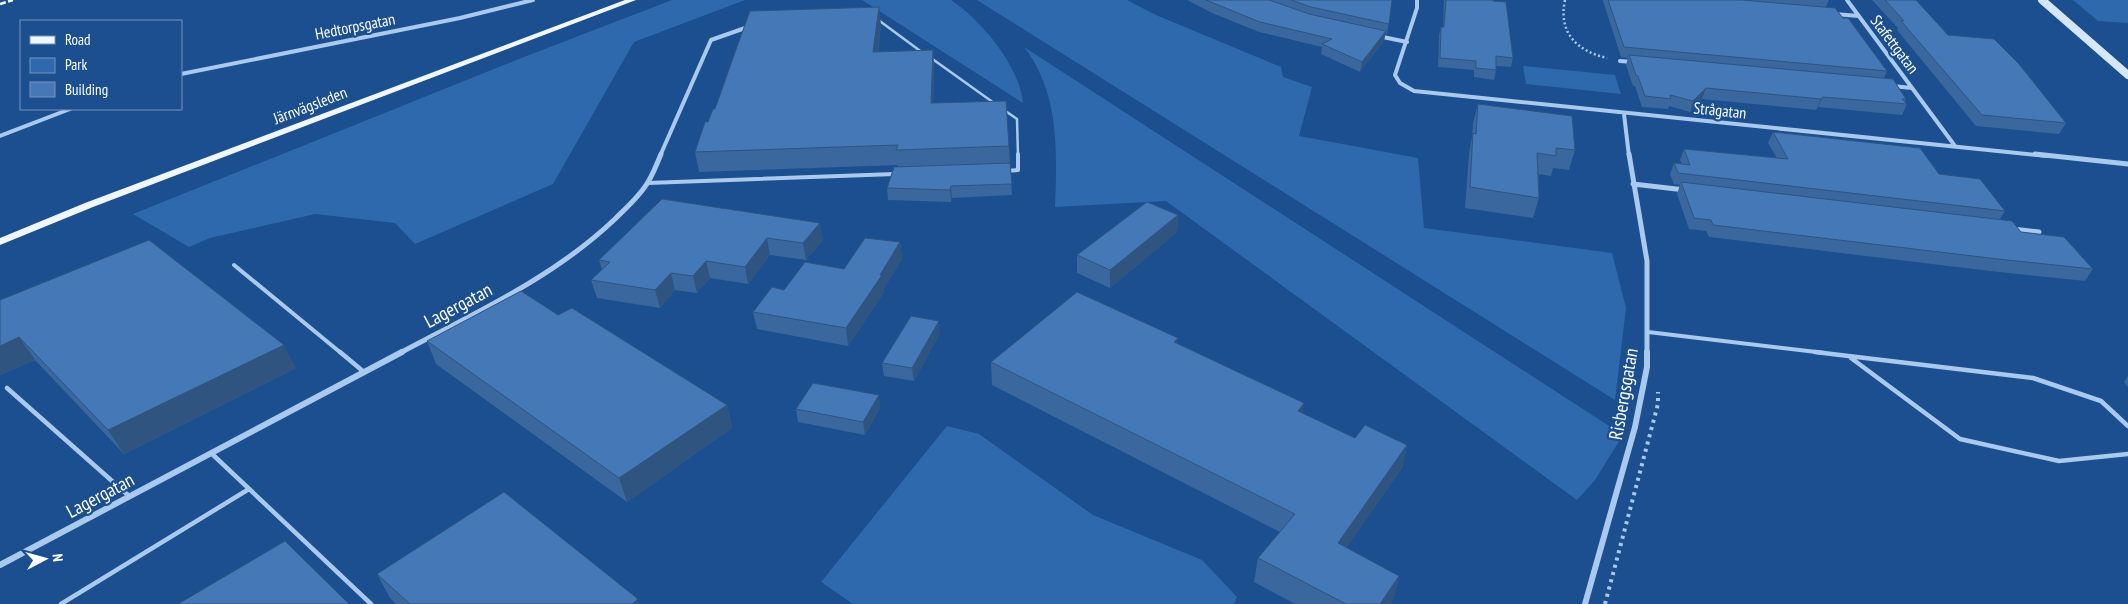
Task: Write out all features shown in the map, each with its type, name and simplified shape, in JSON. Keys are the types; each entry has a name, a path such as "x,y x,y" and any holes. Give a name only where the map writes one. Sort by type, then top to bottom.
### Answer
{"main road":[{"name":"Järnvägsleden","path":"0,242 89,205 632,0"},
{"path":"2042,0 2128,75"}],"street":[{"name":"Hedtorpsgatan","path":"182,74 460,18 533,0"},
{"name":"Strågatan","path":"1417,0 1407,42 1395,75 1400,83 1414,91 1624,114 2128,164"},
{"name":"Stafettgatan","path":"1846,0 1955,146"},
{"name":"Stafettgatan","path":"1830,13 1859,16"},
{"name":"Lagergatan","path":"0,565 532,283 575,254 633,202 648,183 711,40 756,24"},
{"path":"1371,34 1407,42"},
{"path":"1620,61 1639,63"},
{"name":"Stafettgatan","path":"1891,86 1912,88"},
{"path":"0,136 67,110"},
{"name":"Risbergsgatan","path":"1585,604 1635,427 1647,367 1647,261 1633,184 1624,114"},
{"path":"1633,184 1692,191"},
{"path":"2009,228 2039,232"}],"lane":[{"path":"871,20 879,19 962,82 1018,119 1018,170 998,171"},
{"path":"648,183 901,174"},
{"path":"234,265 364,372"},
{"path":"1648,332 2034,378 2101,401 2128,426"},
{"path":"1849,356 1960,439 2059,460 2128,454"},
{"path":"7,388 130,496"},
{"path":"211,453 371,604"},
{"path":"61,604 249,488"}],"path":[{"path":"1565,0 1564,17 1572,39 1576,44 1593,55 1620,61"}],"green space":[{"path":"672,0 745,0 634,42 553,184 415,244 395,223 315,214 210,238 189,247 133,214 524,57"},
{"path":"862,0 951,0 986,31 1007,59 1015,74 1023,103"},
{"path":"977,0 1127,0 1156,15 1281,67 1283,77 1312,87 1299,136 1418,158 1424,228 1612,253 1626,308 1615,400"},
{"path":"2073,0 2128,0 2128,23 2098,21"},
{"path":"1024,47 1623,435 1595,480 1577,500 1166,201 1055,207 1056,145 1054,124 1044,84 1036,65"},
{"path":"1523,66 1615,75 1621,94 1526,84"},
{"path":"947,426 979,434 1093,515 1202,560 1237,597 1234,604 853,604 821,582"}],"building":[{"path":"1206,0 1269,0 1309,14 1386,31 1362,62 1322,44 1332,39 1260,22"},
{"path":"1291,0 1392,0 1389,24 1311,7"},
{"path":"1446,0 1493,0 1506,2 1513,58 1496,56 1496,70 1476,68 1476,61 1440,58 1441,27 1444,27"},
{"path":"1608,0 1742,0 1835,8 1843,18 1848,18 1887,71 1624,47"},
{"path":"1885,0 1916,0 1948,35 1994,39 2019,64 2066,123 1982,115"},
{"path":"879,7 873,52 933,50 931,103 1006,101 1009,146 896,150 898,145 695,152 705,122 708,122 713,109 715,109 750,11"},
{"path":"1629,55 1893,79 1906,99 1902,99 1907,104 1823,97 1821,99 1706,88 1693,101 1670,95 1671,99 1645,96"},
{"path":"1478,104 1572,116 1575,150 1556,148 1556,156 1537,153 1539,198 1470,187 1473,133 1476,134"},
{"path":"1773,132 1920,148 1939,174 1980,179 2005,211 1678,173 1674,163 1690,165 1684,149 1788,159"},
{"path":"1010,163 1012,184 951,186 950,190 887,188 894,167"},
{"path":"1681,182 2012,221 2021,232 2064,237 2093,269 1713,225 1711,220 1694,218"},
{"path":"662,199 820,223 803,243 767,238 745,267 706,261 693,276 671,273 655,290 591,280 610,262 599,260"},
{"path":"1147,202 1178,215 1110,270 1077,255"},
{"path":"865,238 900,242 880,275 882,275 846,328 753,312 772,287 784,290 805,262 844,269"},
{"path":"149,240 284,345 108,430 19,337 0,346 0,300"},
{"path":"521,291 558,315 572,308 727,405 619,478 427,341"},
{"path":"1077,292 1178,338 1174,342 1304,403 1298,411 1355,438 1365,425 1407,445 1338,543 1399,576 1380,604 1346,604 1258,558 1295,514 991,362"},
{"path":"911,316 939,321 912,368 882,363"},
{"path":"813,383 879,395 863,422 796,409"},
{"path":"504,492 638,599 632,604 410,604 377,574"},
{"path":"285,541 349,604 178,604"}],"railway":[{"path":"0,4 13,0"}]}
